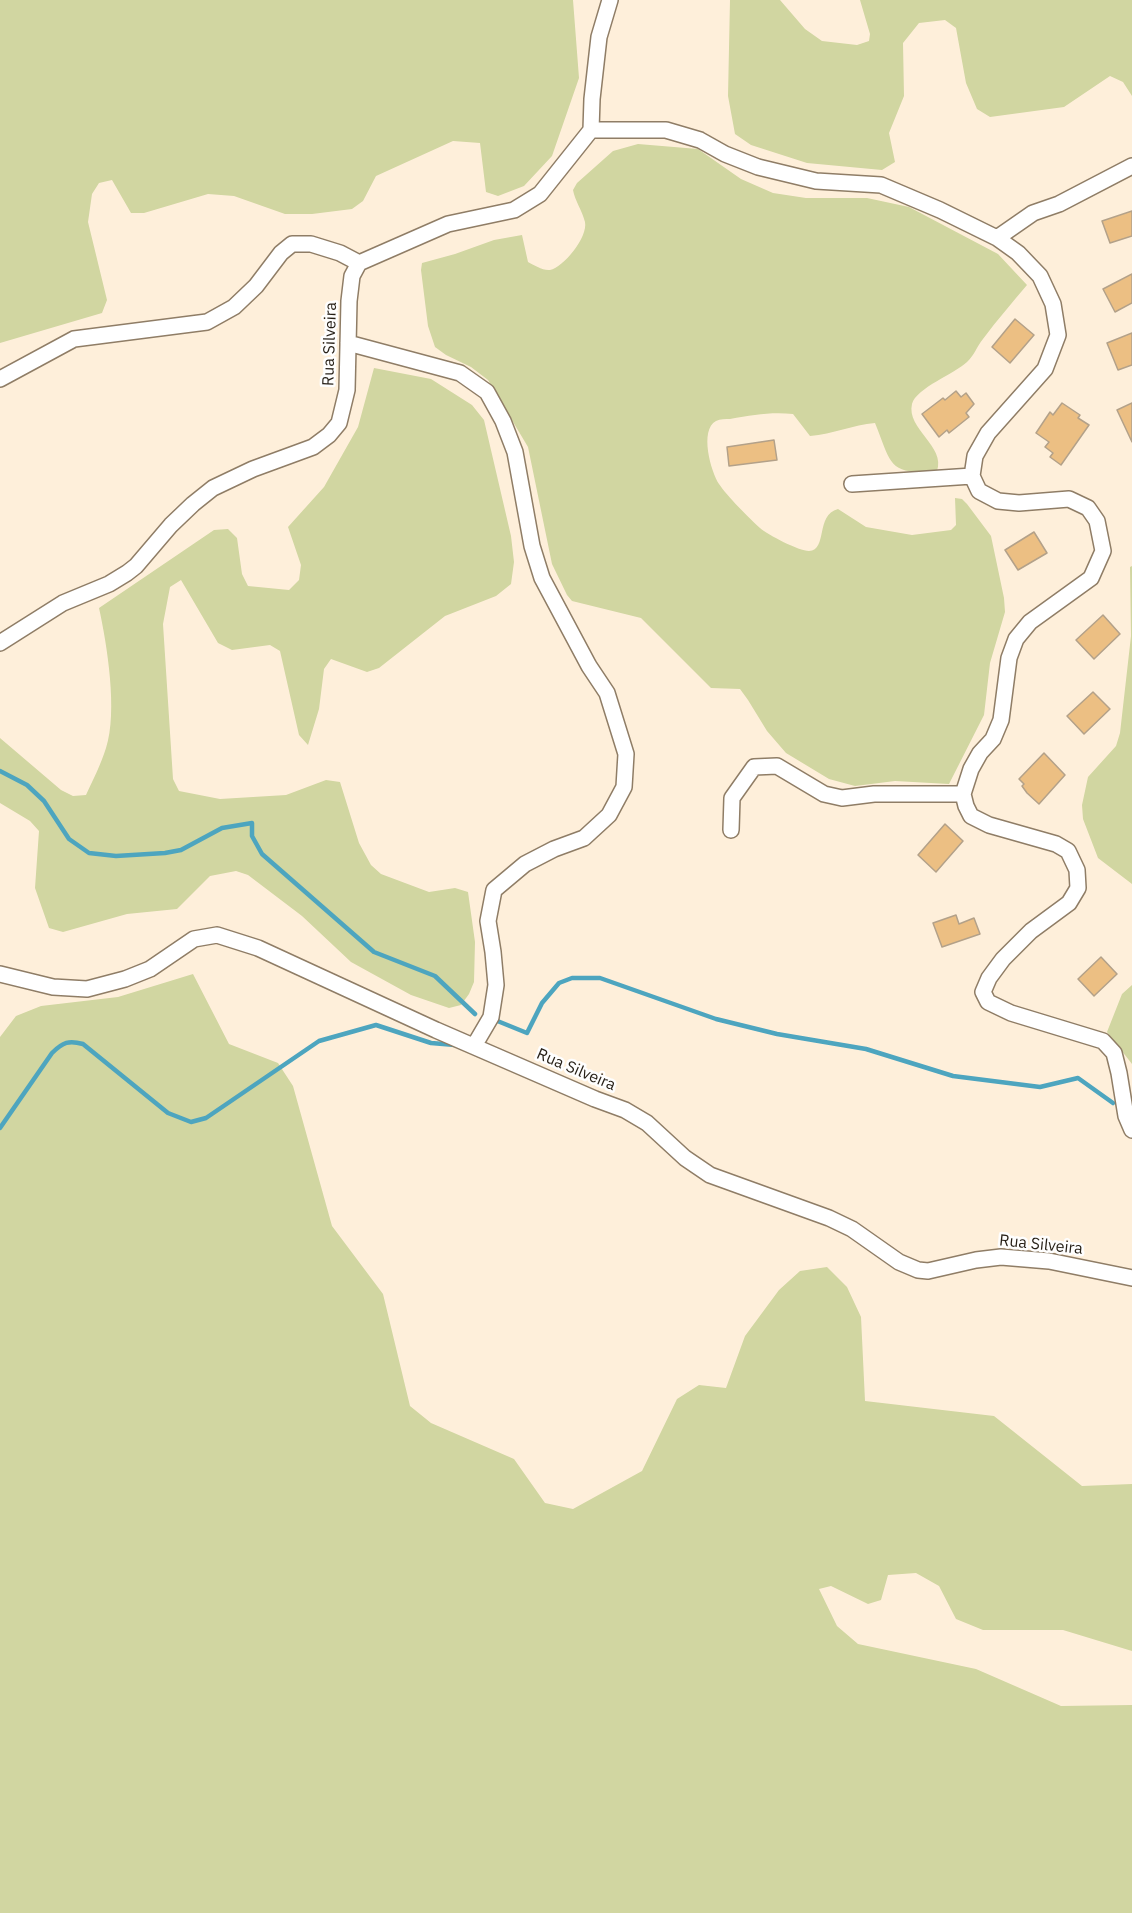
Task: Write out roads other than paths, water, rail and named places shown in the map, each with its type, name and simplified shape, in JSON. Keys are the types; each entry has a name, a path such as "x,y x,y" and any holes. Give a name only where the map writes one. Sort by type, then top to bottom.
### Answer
{"street":[{"path":"0,379 74,339 207,322 234,307 256,286 281,253 292,244 311,244 359,262 448,224 514,210 540,194 591,130 599,37 609,0"},
{"path":"591,130 666,130 700,141 758,167 816,182 881,185 908,195 997,238 1018,253 1040,276 1053,304 1058,335 1045,369 988,433 975,456 972,476 979,491 998,501 1019,503 1069,499 1088,508 1097,521 1103,551 1091,578 1030,622 1016,639 1009,658 1001,720 993,739 980,753 971,769 963,794 971,816 989,825 1056,844 1068,851 1077,870 1078,888 1070,903 1031,931 1003,959 989,978 983,992 988,1002 1011,1013 1103,1041 1114,1053 1126,1116 1132,1130"},
{"path":"997,238 1033,213 1059,204 1132,166"},
{"name":"Rua Silveira","path":"0,643 63,603 109,584 127,573 136,566 171,525 213,488 252,469 313,447 328,435 339,423 348,390 349,301 352,276 359,262"},
{"path":"348,343 460,373 487,392 503,422 515,452 532,546 542,578 588,666 607,693 626,754 624,788 609,815 584,838 554,849 525,864 494,890 488,921 496,985 490,1017 474,1046"},
{"path":"852,484 972,476"},
{"path":"731,830 732,798 754,767 765,765 777,766 824,794 842,798 874,794 963,794"},
{"name":"Rua Silveira","path":"0,974 53,987 87,989 125,980 150,969 194,939 217,935 258,948 474,1046 624,1110 646,1123 685,1158 710,1175 829,1218 852,1229 899,1262 918,1270 928,1271 975,1260 1001,1257 1059,1263 1132,1278"}],"waterway":[{"path":"0,771 27,785 44,801 69,839 89,853 116,856 165,853 181,850 222,828 252,823 252,836 262,854 374,952 435,976 475,1014"},
{"path":"495,1020 527,1033 542,1003 559,983 572,978 600,978 716,1019 777,1034 866,1049 953,1076 1040,1087 1078,1078 1113,1103"},
{"path":"0,1128 52,1053 63,1044 70,1042 83,1044 168,1113 191,1122 206,1118 319,1041 376,1025 431,1043 455,1045"}]}
